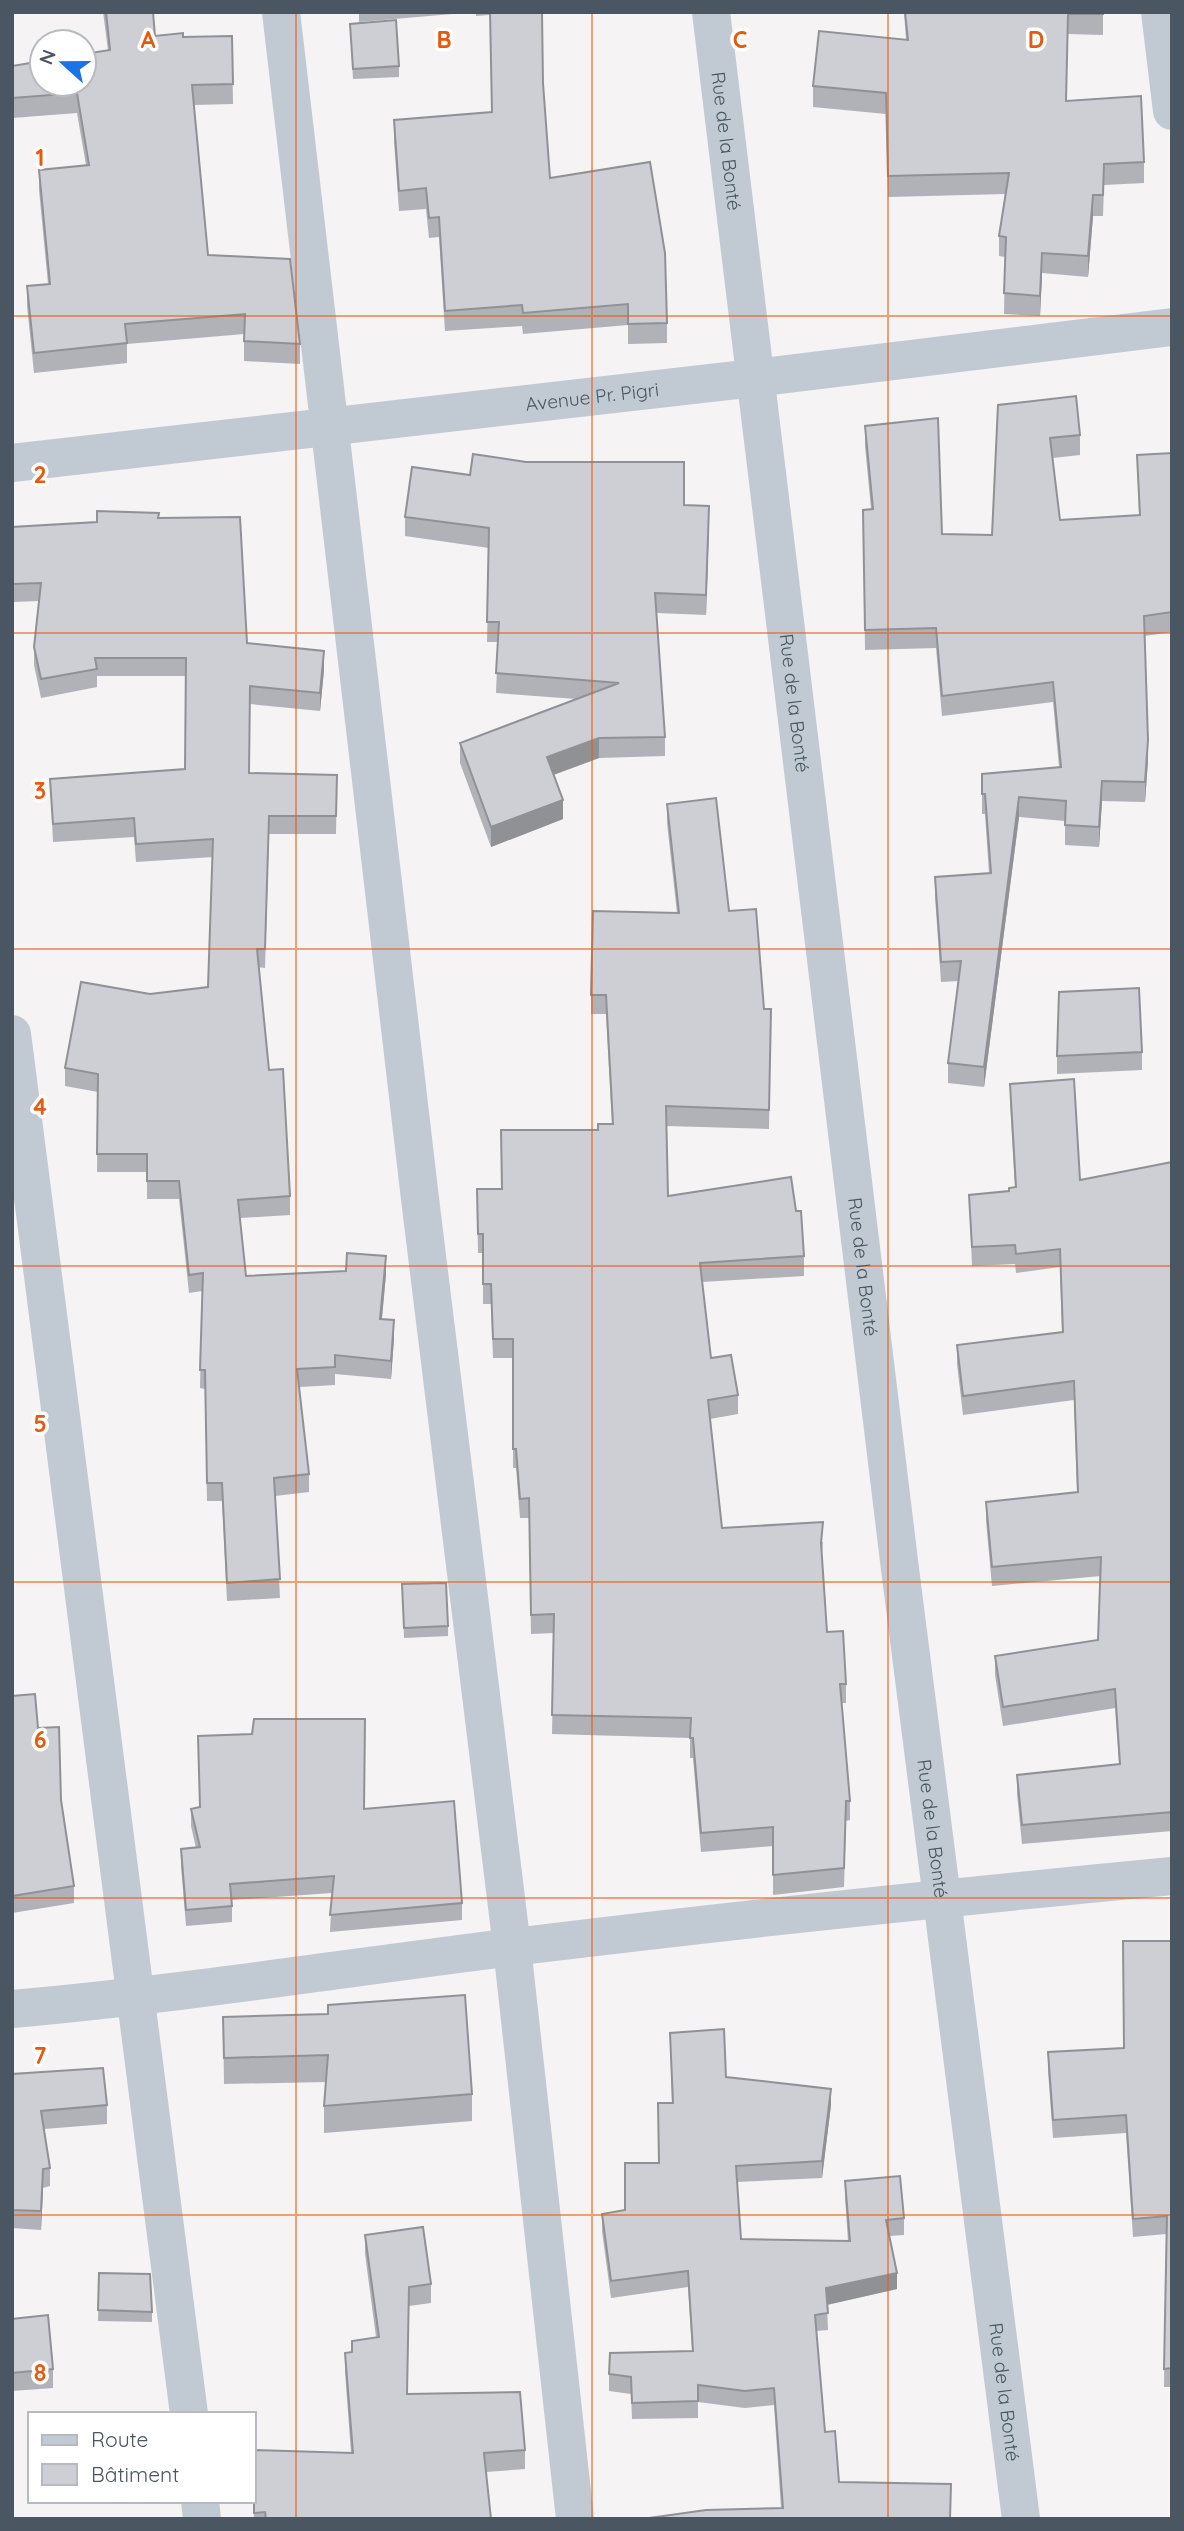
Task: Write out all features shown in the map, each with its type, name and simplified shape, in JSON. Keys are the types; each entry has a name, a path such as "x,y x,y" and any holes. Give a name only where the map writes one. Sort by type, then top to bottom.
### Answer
{"street":[{"path":"281,12 421,1207 512,1947 575,2519"},
{"name":"Rue de la Bonté","path":"711,12 941,1898 1021,2519"},
{"path":"1160,12 1172,111"},
{"name":"Avenue Pr. Pigri","path":"12,463 1172,327"},
{"path":"12,1034 189,2412"},
{"path":"12,2009 137,1998 512,1947 941,1898 1172,1876"}],"building":[{"path":"106,12 153,12 155,36 183,33 183,37 232,36 233,84 192,85 208,255 290,259 300,344 244,341 245,314 125,324 127,343 34,353 27,286 50,284 39,170 89,165 78,98 98,98 98,52 110,50"},
{"path":"490,12 542,12 543,83 550,178 650,162 665,253 667,323 628,324 628,304 523,313 522,305 445,311 439,217 429,218 426,188 399,191 394,120 492,112"},
{"path":"905,12 1103,12 1068,14 1066,101 1141,96 1144,162 1104,164 1103,195 1093,195 1088,256 1042,253 1040,296 1004,293 1006,237 999,236 1009,173 888,176 886,93 813,86 819,31 908,40"},
{"path":"396,20 399,66 353,69 350,24"},
{"path":"28,63 28,97 12,98 12,66"},
{"path":"1076,396 1080,435 1050,438 1060,520 1140,515 1137,455 1172,453 1172,612 1144,616 1148,740 1145,782 1102,781 1099,827 1065,825 1066,801 1019,797 984,1067 948,1063 961,961 941,962 935,877 991,873 982,774 1061,767 1053,682 942,696 936,628 865,630 863,510 873,509 865,426 938,418 942,534 992,535 998,405"},
{"path":"473,454 526,462 684,462 684,505 709,506 706,595 655,593 665,737 599,738 547,757 563,800 491,827 460,743 619,683 496,673 499,622 487,622 489,528 405,517 412,467 470,475"},
{"path":"97,511 159,513 158,518 240,517 247,643 324,651 320,693 250,686 249,773 337,775 336,816 269,816 265,949 257,949 269,1070 283,1069 290,1196 238,1200 246,1276 346,1271 347,1253 386,1256 380,1319 394,1320 391,1361 335,1355 335,1367 297,1369 309,1474 274,1478 280,1579 227,1583 222,1483 207,1483 205,1370 200,1370 203,1273 189,1275 179,1181 147,1181 147,1154 97,1154 98,1074 65,1068 81,982 150,994 208,987 213,839 136,844 134,818 53,824 50,779 185,769 186,658 95,658 97,669 41,679 34,647 41,583 12,584 12,527 97,522"},
{"path":"716,798 729,911 756,909 764,1009 771,1009 769,1110 666,1106 668,1196 791,1177 796,1211 801,1211 804,1256 700,1263 711,1358 731,1355 738,1395 708,1400 722,1528 823,1522 821,1543 827,1632 843,1631 846,1684 840,1684 850,1801 846,1801 844,1868 773,1875 773,1827 701,1833 693,1738 690,1738 691,1718 552,1715 554,1614 531,1615 529,1498 520,1499 516,1449 513,1449 513,1339 493,1339 491,1284 483,1284 483,1234 478,1234 477,1189 502,1189 501,1130 598,1130 598,1124 613,1124 606,995 591,995 593,911 679,913 667,804"},
{"path":"1139,988 1142,1052 1057,1056 1059,992"},
{"path":"1074,1079 1080,1180 1172,1162 1172,1812 1022,1825 1017,1775 1120,1764 1115,1689 1003,1707 995,1656 1098,1640 1101,1557 992,1567 986,1502 1078,1492 1074,1381 963,1396 957,1345 1063,1332 1060,1249 1016,1254 1015,1245 972,1247 969,1195 1009,1191 1009,1188 1016,1187 1010,1084"},
{"path":"446,1583 448,1626 404,1628 402,1584"},
{"path":"35,1694 38,1728 59,1727 61,1800 74,1886 12,1896 12,1696"},
{"path":"254,1719 365,1719 364,1809 454,1801 462,1903 330,1915 334,1876 230,1884 232,1906 186,1910 181,1849 200,1847 191,1809 200,1807 198,1736 252,1734"},
{"path":"1123,1941 1172,1941 1172,2368 1164,2369 1167,2216 1133,2219 1126,2115 1053,2120 1048,2052 1124,2048"},
{"path":"465,1995 472,2094 324,2106 328,2055 224,2058 223,2017 328,2014 328,2005"},
{"path":"724,2029 726,2077 831,2089 822,2161 736,2166 741,2239 850,2241 845,2181 900,2176 904,2218 886,2220 897,2273 826,2288 828,2313 815,2315 825,2432 835,2431 839,2482 951,2484 950,2519 642,2519 706,2510 783,2508 774,2388 745,2391 698,2385 698,2401 632,2403 631,2377 609,2374 610,2353 693,2351 688,2271 611,2281 602,2214 625,2210 625,2163 659,2163 658,2103 673,2103 670,2033"},
{"path":"103,2068 107,2105 41,2111 50,2168 43,2169 41,2211 12,2210 12,2074"},
{"path":"423,2227 431,2284 409,2287 407,2394 520,2392 525,2450 484,2453 491,2519 266,2519 265,2512 254,2513 256,2450 353,2453 345,2353 352,2352 352,2341 379,2337 365,2235"},
{"path":"99,2273 150,2274 152,2312 98,2310"},
{"path":"48,2315 53,2369 12,2373 12,2319"}]}
